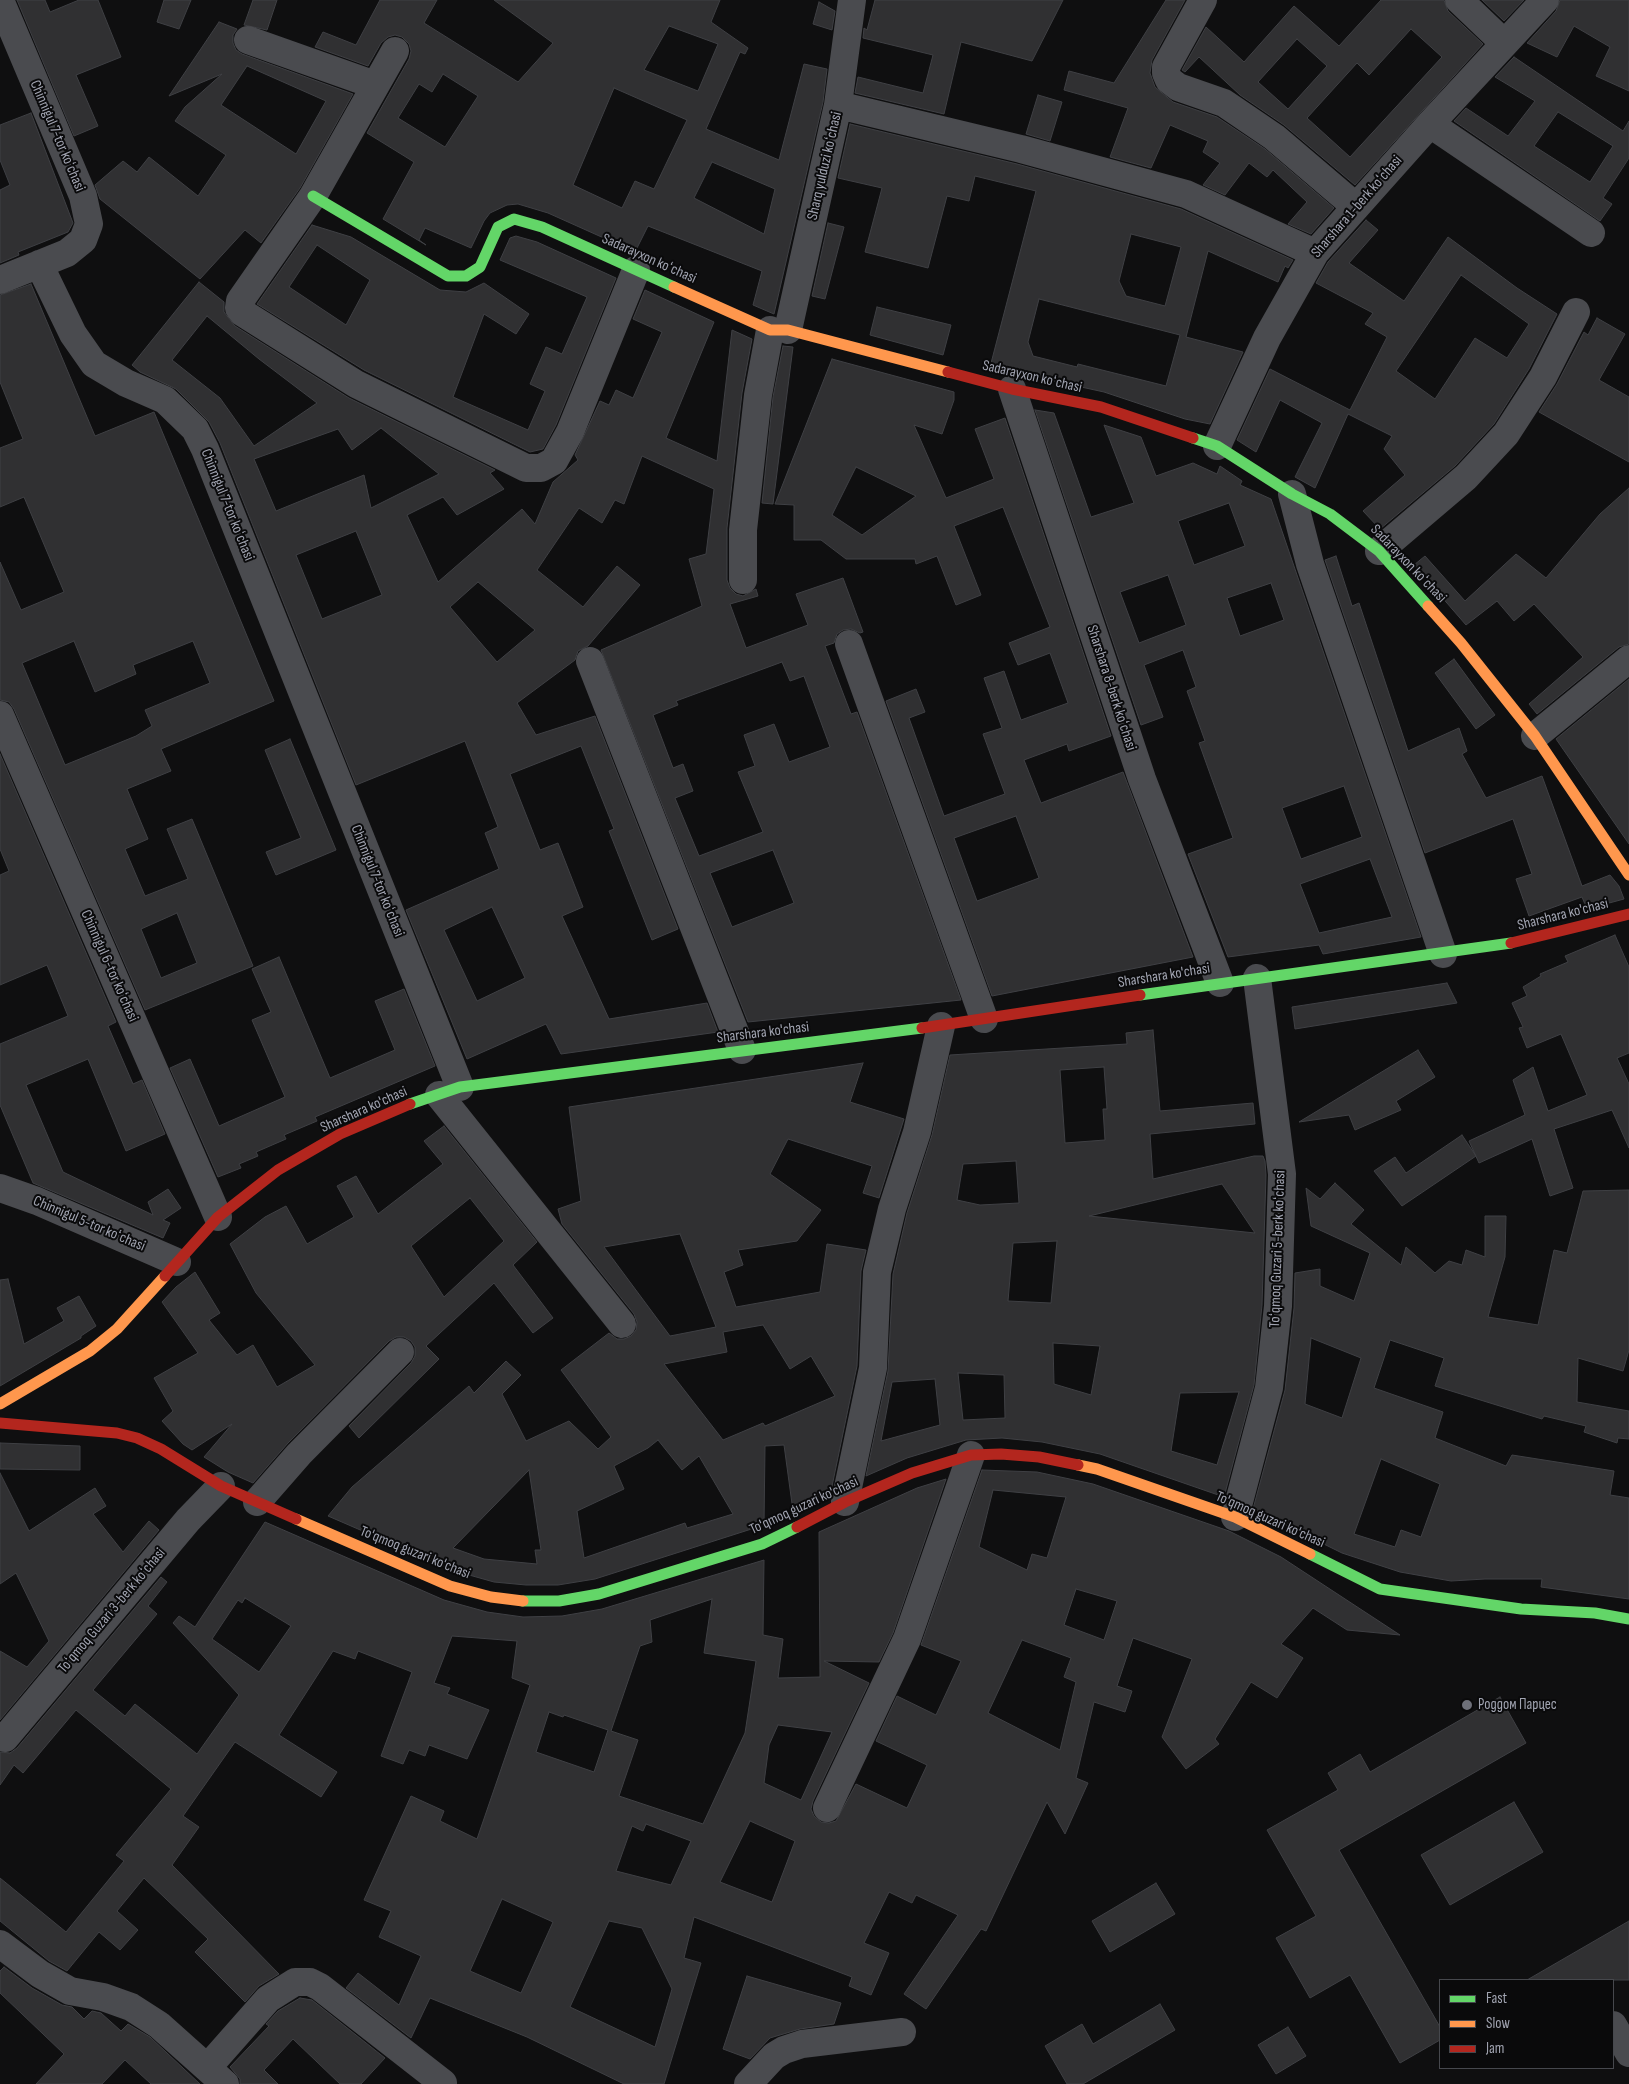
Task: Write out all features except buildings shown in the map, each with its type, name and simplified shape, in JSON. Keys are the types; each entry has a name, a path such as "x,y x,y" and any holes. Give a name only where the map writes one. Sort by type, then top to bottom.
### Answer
{"street":[{"name":"Chinnigul 7-tor koʻchasi","path":"0,0 87,209 89,224 83,240 67,253 39,264 73,334 94,364 126,383 165,400 195,429 205,448 450,1091 622,1324"},
{"name":"Sharq yulduzi koʻchasi","path":"743,580 743,530 758,395 779,330 838,105 852,0"},
{"path":"1203,0 1166,67 1169,80 1178,86 1224,103 1267,132 1355,206"},
{"path":"1459,0 1504,42"},
{"name":"Sharshara 1-berk koʻchasi","path":"1217,446 1267,338 1315,253 1355,206 1504,42 1545,0"},
{"path":"248,40 375,85"},
{"path":"395,51 312,196 240,301 241,312 356,384 526,468 541,468 554,461 570,432 636,270"},
{"path":"838,105 1021,149 1186,194 1315,253"},
{"path":"1430,124 1590,233"},
{"name":"Sadarayxon koʻchasi","path":"312,196 448,276 466,276 480,266 498,227 514,219 542,227 636,270 779,330 1012,389 1101,407 1217,446 1292,494 1330,514 1379,552 1462,643 1535,736 1629,875"},
{"path":"0,280 39,264"},
{"path":"1379,552 1466,477 1506,434 1543,377 1576,312"},
{"name":"Sharshara 8-berk koʻchasi","path":"1012,389 1142,779 1220,982"},
{"path":"1292,494 1310,564 1443,954"},
{"path":"849,644 984,1019"},
{"path":"1535,736 1629,659"},
{"path":"590,662 742,1050"},
{"name":"Chinnigul 6-tor koʻchasi","path":"0,715 218,1217"},
{"name":"Sharshara ko'chasi","path":"0,1404 90,1351 104,1340 117,1329 218,1217 278,1170 340,1134 405,1106 450,1091 742,1050 941,1026 1220,982 1443,954 1527,941 1629,914"},
{"name":"Toʻqmoq Guzari 5-berk koʻchasi","path":"1234,1517 1269,1388 1278,1306 1282,1174 1257,978"},
{"path":"845,1502 873,1368 877,1272 892,1209 917,1132 941,1026"},
{"name":"Chinnigul 5-tor koʻchasi","path":"0,1188 38,1201 177,1262"},
{"path":"257,1502 299,1454 400,1352"},
{"name":"To'qmoq guzari ko'chasi","path":"0,1424 117,1433 137,1438 162,1449 221,1486 450,1586 491,1598 525,1602 559,1601 599,1594 762,1544 845,1502 912,1473 972,1455 1039,1457 1097,1469 1234,1517 1380,1588 1440,1599 1521,1609 1595,1613 1629,1620"},
{"path":"827,1808 908,1638 972,1455"},
{"name":"Toʻqmoq Guzari 3-berk koʻchasi","path":"6,1738 188,1520 221,1486"},
{"path":"0,1944 40,1974 70,1991 103,1997 131,2007 160,2025 216,2076 268,1998 295,1982 310,1982 320,1987 443,2083"},
{"path":"1614,2027 1629,2052"},
{"path":"748,2084 774,2056 784,2050 802,2044 902,2032"}],"traffic: fast":[{"path":"313,196 448,276 466,276 480,267 498,227 514,219 542,227 674,287"},
{"path":"1193,438 1217,446 1292,494 1330,514 1379,551 1428,606"},
{"path":"1140,995 1511,943"},
{"path":"410,1104 460,1087 922,1028"},
{"path":"523,1601 559,1601 599,1594 762,1544 797,1527"},
{"path":"1310,1554 1380,1589 1521,1609 1595,1613 1629,1619"}],"traffic: slow":[{"path":"674,287 770,330 788,330 948,372"},
{"path":"1428,606 1461,643 1535,736 1629,875"},
{"path":"0,1404 90,1351 117,1329 165,1276"},
{"path":"1078,1465 1097,1469 1235,1517 1310,1554"},
{"path":"296,1519 450,1586 491,1597 523,1601"}],"traffic: jam":[{"path":"948,372 1012,389 1101,407 1193,438"},
{"path":"1511,943 1629,914"},
{"path":"922,1028 1140,995"},
{"path":"165,1276 218,1217 278,1170 340,1134 410,1104"},
{"path":"0,1423 117,1433 137,1438 161,1449 221,1486 296,1519"},
{"path":"797,1527 845,1502 912,1473 971,1455 1001,1454 1039,1457 1078,1465"}],"place":[{"name":"Роддом Парцес","path":"1467,1705"}]}
